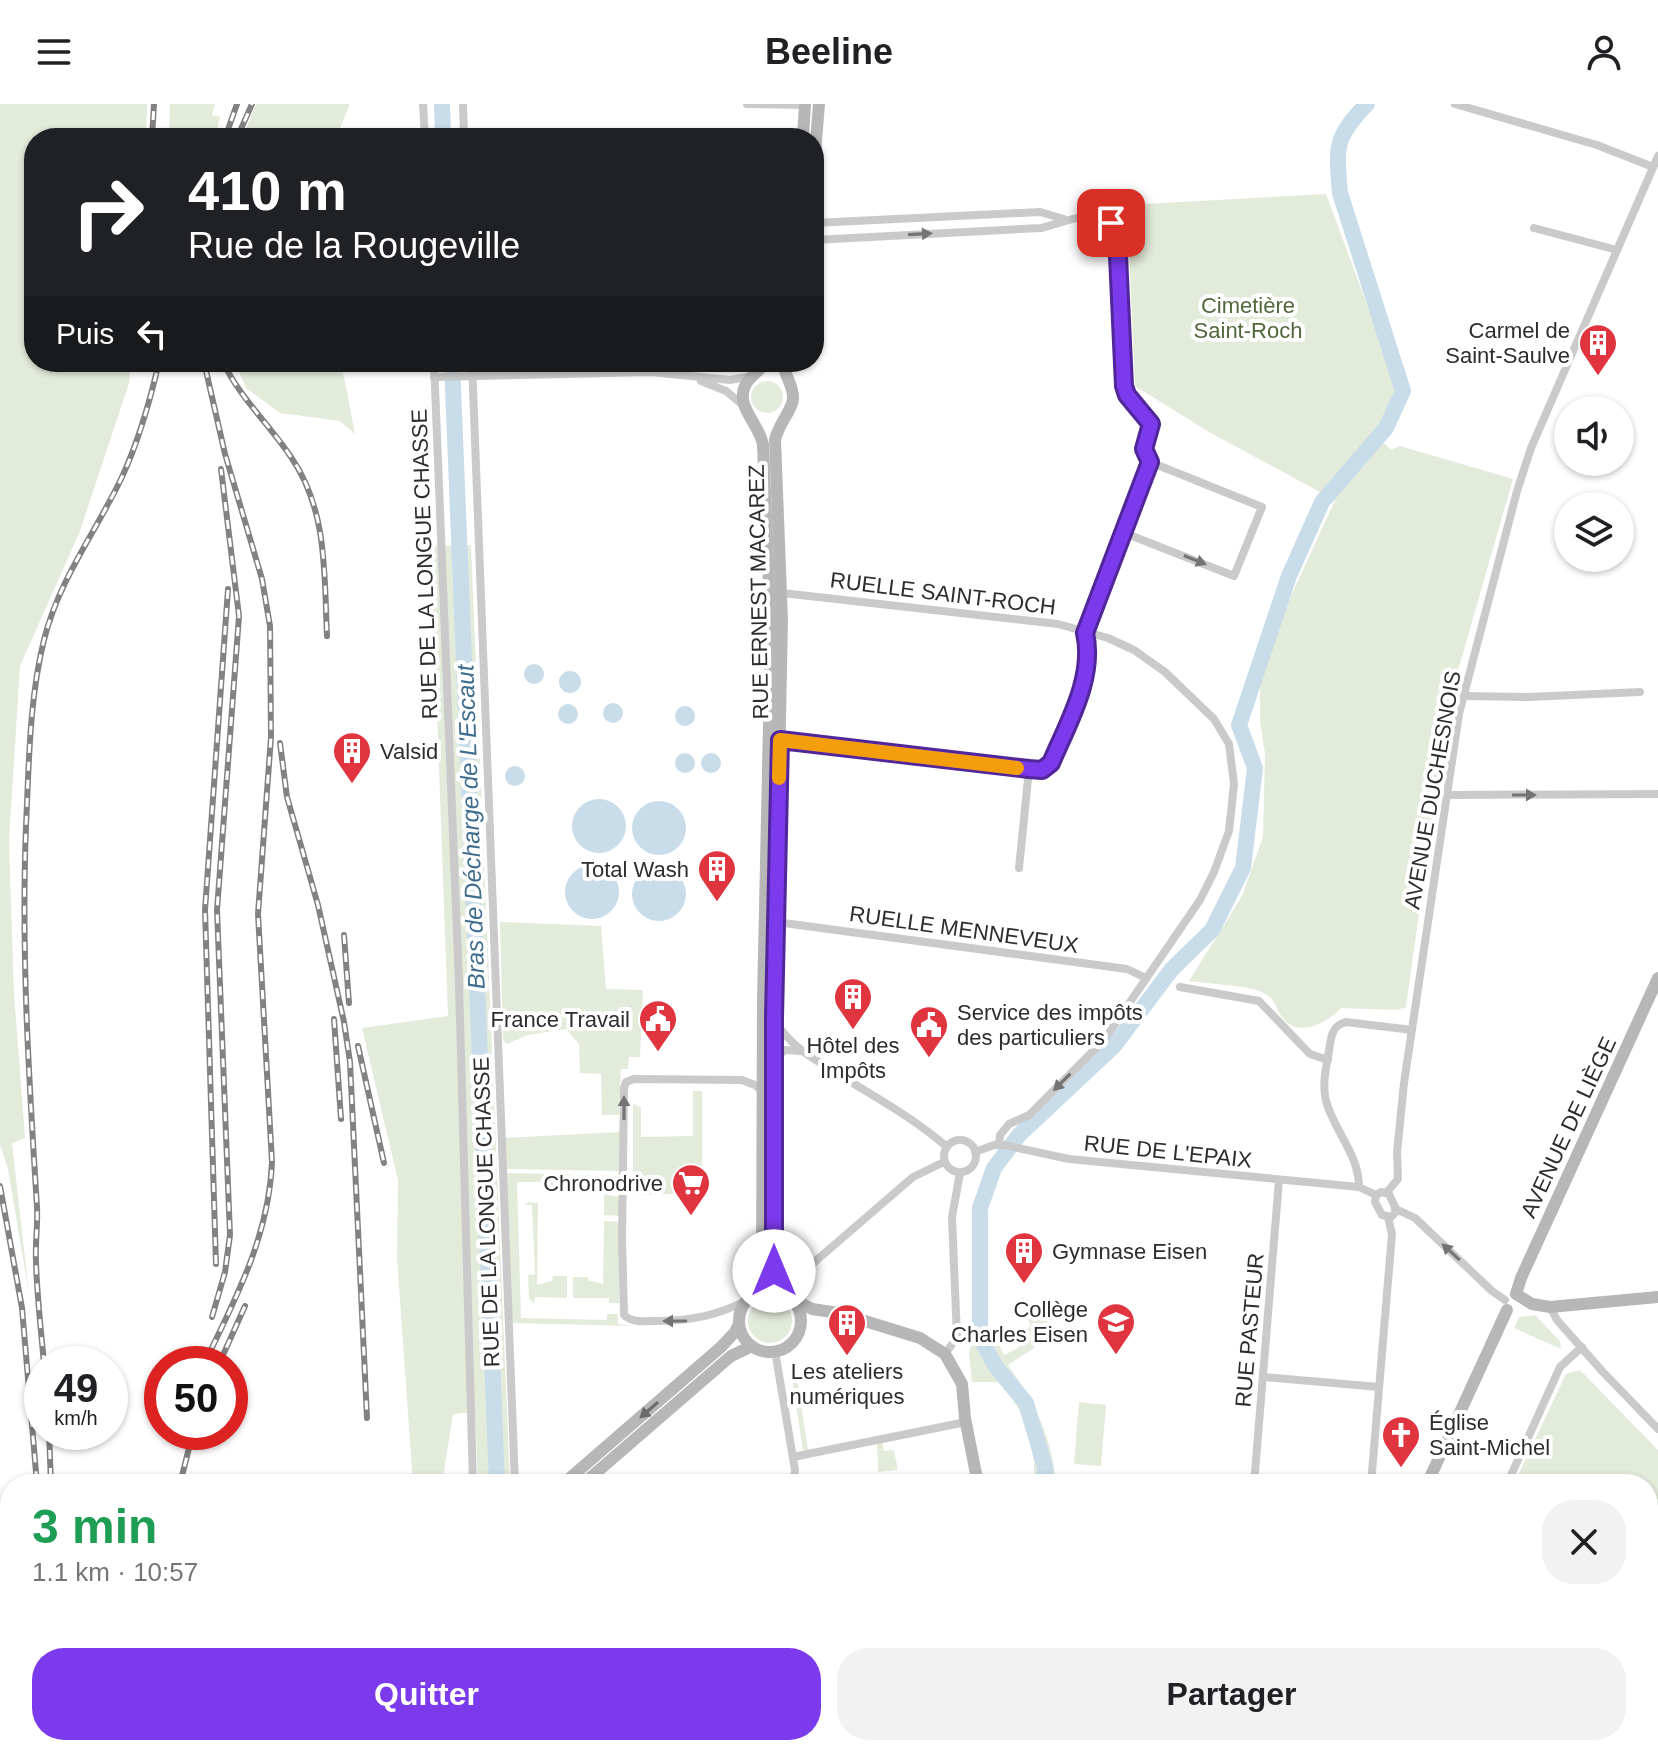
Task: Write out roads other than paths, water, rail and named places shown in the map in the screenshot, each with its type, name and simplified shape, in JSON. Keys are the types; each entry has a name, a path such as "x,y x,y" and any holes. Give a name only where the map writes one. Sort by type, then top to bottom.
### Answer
{"main road":[{"path":"805,128 810,104"},
{"path":"810,104 812,128"},
{"path":"744,407 743,390 758,372"},
{"path":"772,372 785,378"},
{"name":"RUE ERNEST MACAREZ","path":"784,372 793,398 790,409 783,417 775,445 782,593 773,1267 777,1281 788,1296"},
{"name":"RUE ERNEST MACAREZ","path":"744,407 753,418 763,445 771,623 762,1091 762,1266 753,1296"},
{"path":"753,418 769,422 783,417"},
{"name":"AVENUE DE LIÈGE","path":"1432,1474 1658,978"},
{"path":"575,1474 733,1336 740,1312 753,1296 770,1290 818,1311 846,1315 920,1338 945,1354 961,1379 976,1474"},
{"path":"788,1296 799,1309 801,1323"},
{"path":"1513,1301 1550,1307 1658,1297"},
{"path":"739,1324 744,1338 752,1346 775,1351 794,1340 801,1323 809,1314 818,1311"},
{"path":"595,1474 731,1356 752,1346"}],"street":[{"path":"423,104 424,128"},
{"path":"463,104 464,128"},
{"path":"747,104 810,104"},
{"path":"1455,104 1475,107 1597,145 1653,167"},
{"name":"AVENUE DUCHESNOIS","path":"1387,1192 1398,1179 1397,1152 1412,1030 1446,795 1464,696 1517,491 1551,399 1658,156"},
{"path":"824,223 1040,212 1064,219 1103,218 1116,231 1124,386 1127,395 1151,424 1144,449 1150,462 1262,507 1234,576 1122,532"},
{"path":"824,239 1041,228 1064,219"},
{"path":"883,220 884,236"},
{"path":"1534,228 1617,250"},
{"name":"RUE DE LA LONGUE CHASSE","path":"434,372 459,983 473,1474"},
{"name":"RUE DE LA LONGUE CHASSE","path":"472,372 515,1474"},
{"path":"434,377 651,372 730,380 756,372"},
{"path":"689,376 722,389 744,407"},
{"path":"780,740 1045,769 1053,760 1084,680 1088,652 1085,633 1150,462"},
{"name":"RUELLE SAINT-ROCH","path":"782,593 1058,624 1104,636 1129,647 1165,672 1214,719 1224,733 1232,754 1234,789 1229,831 1200,900 1104,1040 1029,1115 1009,1124 1000,1135 1001,1145"},
{"path":"1464,696 1640,692"},
{"path":"1019,868 1029,769"},
{"path":"1446,795 1658,794"},
{"name":"RUELLE MENNEVEUX","path":"776,922 1127,969 1146,978"},
{"path":"1180,987 1259,1001 1310,1054 1328,1060"},
{"path":"774,1018 782,1032 805,1053 947,1147"},
{"path":"1376,1195 1359,1187 1357,1165 1326,1101 1324,1083 1332,1031 1340,1023 1412,1030"},
{"path":"774,1059 789,1049 805,1053"},
{"path":"753,1296 691,1321 632,1321 624,1315 624,1088 629,1080 634,1079 715,1079 744,1080 762,1091"},
{"path":"962,1140 971,1144 975,1152 972,1167 960,1173 949,1169 944,1162 947,1147 952,1142 962,1140"},
{"path":"975,1152 1001,1145"},
{"name":"RUE DE L'EPAIX","path":"1001,1145 1069,1159 1359,1187"},
{"path":"804,1271 913,1177 944,1162"},
{"path":"945,1354 957,1337 952,1217 960,1173"},
{"name":"RUE PASTEUR","path":"1255,1474 1279,1180"},
{"path":"1376,1195 1387,1192 1396,1209 1418,1221 1492,1291 1513,1301"},
{"path":"1376,1195 1375,1202 1381,1214 1388,1217 1394,1215 1396,1209"},
{"path":"1372,1474 1392,1234 1388,1217"},
{"path":"1550,1307 1557,1320 1603,1373 1658,1429"},
{"path":"1512,1474 1560,1367 1582,1347"},
{"path":"775,1351 793,1457 793,1474"},
{"path":"1264,1377 1379,1387"},
{"path":"793,1457 966,1422"}],"water":[{"path":"534,664 541,667 544,674 541,681 534,684 527,681 524,674 527,667"},
{"path":"570,671 578,674 581,682 578,690 570,693 562,690 559,682 562,674"},
{"path":"613,703 620,706 623,713 620,720 613,723 606,720 603,713 606,706"},
{"path":"568,704 575,707 578,714 575,721 568,724 561,721 558,714 561,707"},
{"path":"685,706 692,709 695,716 692,723 685,726 678,723 675,716 678,709"},
{"path":"685,753 692,756 695,763 692,770 685,773 678,770 675,763 678,756"},
{"path":"711,753 718,756 721,763 718,770 711,773 704,770 701,763 704,756"},
{"path":"515,766 522,769 525,776 522,783 515,786 508,783 505,776 508,769"},
{"path":"599,799 618,807 626,826 618,845 599,853 580,845 572,826 580,807"},
{"path":"659,801 678,809 686,828 678,847 659,855 640,847 632,828 640,809"},
{"path":"592,865 611,873 619,892 611,911 592,919 573,911 565,892 573,873"},
{"path":"659,867 678,875 686,894 678,913 659,921 640,913 632,894 640,875"}],"waterway":[{"name":"Bras de Décharge de L'Escaut","path":"442,104 443,128"},
{"path":"1045,1474 1026,1403 996,1367 980,1338 980,1208 994,1168 1019,1135 1114,1046 1172,969 1212,930 1243,868 1255,768 1239,725 1289,576 1322,502 1386,428 1403,391 1340,193 1340,144 1348,126 1367,104"},
{"name":"Bras de Décharge de L'Escaut","path":"452,372 497,1474"}],"railway":[{"path":"153,128 154,104"},
{"path":"229,128 237,104"},
{"path":"241,128 252,104"},
{"path":"43,1346 25,969 26,826 33,709 39,663 51,618 68,576 128,463 144,420 156,372"},
{"path":"206,372 225,454 262,579 270,626 271,737 258,914 272,1162 270,1189 249,1266 213,1346"},
{"path":"229,372 291,457 312,499 322,544 327,636"},
{"path":"212,1317 225,1272 230,1235 217,910 239,616 221,469"},
{"path":"216,1264 205,910 228,589"},
{"path":"280,743 287,797 318,905 350,1062 367,1418"},
{"path":"344,935 349,1003"},
{"path":"334,1019 341,1119"},
{"path":"358,1046 384,1163"},
{"path":"0,1186 22,1308 36,1474"},
{"path":"227,1346 245,1306"},
{"path":"50,1450 51,1474"},
{"path":"182,1474 188,1450"}],"place":[{"name":"Carmel de Saint-Saulve","path":"1598,377"},
{"name":"Valsid","path":"352,785"},
{"name":"Total Wash","path":"717,903"},
{"name":"Hôtel des Impôts","path":"853,1031"},
{"name":"France Travail","path":"658,1053"},
{"name":"Service des impôts des particuliers","path":"929,1059"},
{"name":"Chronodrive","path":"691,1217"},
{"name":"Gymnase Eisen","path":"1024,1285"},
{"name":"Collège Charles Eisen","path":"1116,1356"},
{"name":"Les ateliers numériques","path":"847,1357"},
{"name":"Église Saint-Michel","path":"1401,1469"}],"park label":[{"name":"Cimetière Saint-Roch","path":"1248,318"}]}
